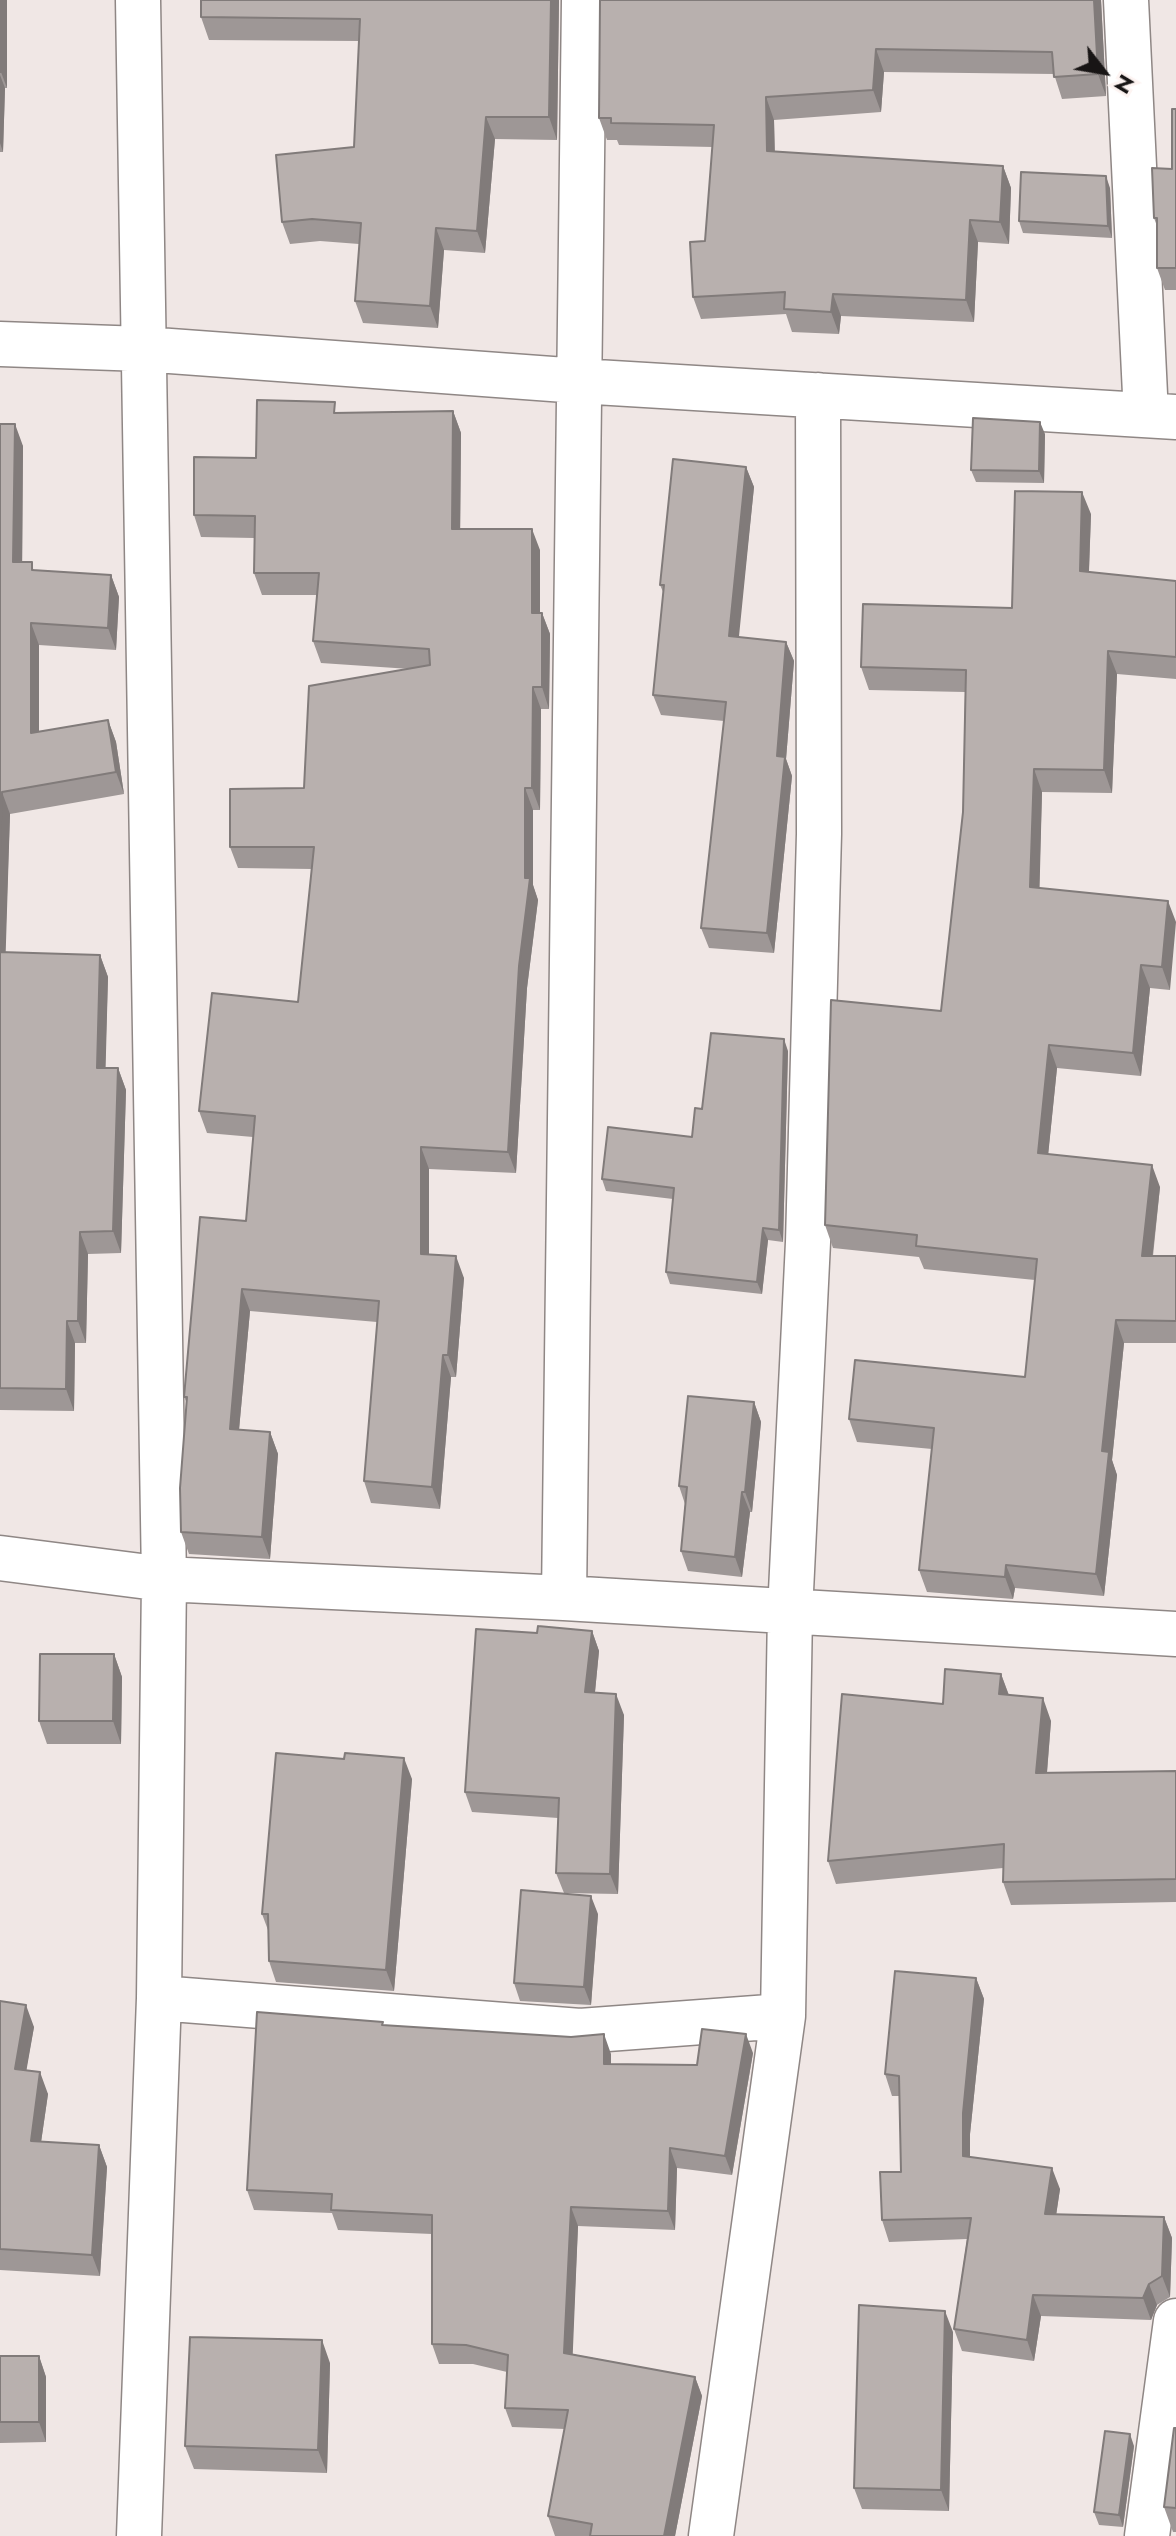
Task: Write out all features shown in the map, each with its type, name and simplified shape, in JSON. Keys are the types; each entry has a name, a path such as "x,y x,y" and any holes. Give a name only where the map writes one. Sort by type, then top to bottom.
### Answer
{"street":[{"path":"138,0 164,1579 159,1998 139,2536"},
{"path":"564,1598 584,0"},
{"path":"0,344 143,349 579,381 1161,416 1126,0"},
{"path":"711,2536 783,2016 790,1612 808,1242 819,834 818,395"},
{"path":"0,1558 164,1579 564,1598 1176,1634"},
{"path":"159,1998 580,2031 783,2016"},
{"path":"1147,2536 1176,2321"}],"building":[{"path":"1,0 1,72 0,72"},
{"path":"201,0 551,0 549,117 486,117 477,231 436,228 430,306 355,301 361,223 312,219 282,222 276,155 354,147 360,19 201,17"},
{"path":"600,0 1094,0 1098,74 1054,77 1052,52 876,49 873,90 766,97 767,151 1003,166 1000,222 970,220 966,300 833,294 831,312 784,309 785,292 693,297 690,242 705,241 714,125 611,123 611,118 599,118"},
{"path":"1172,109 1176,109 1176,268 1157,268 1157,218 1154,218 1152,168 1172,169"},
{"path":"1021,172 1106,176 1108,226 1019,221"},
{"path":"257,400 335,402 334,413 453,411 452,529 532,529 532,613 542,613 542,687 533,687 532,788 525,788 525,878 530,878 519,966 508,1152 421,1147 421,1254 456,1256 448,1355 443,1355 432,1487 364,1481 379,1301 242,1289 230,1429 270,1432 262,1537 181,1532 180,1488 187,1397 184,1397 200,1217 246,1221 255,1116 199,1111 212,993 298,1002 314,847 230,847 230,789 304,788 309,686 430,665 429,649 313,641 319,573 254,573 255,516 194,515 194,457 256,458"},
{"path":"973,418 1040,422 1039,471 971,470"},
{"path":"0,424 15,424 13,562 32,562 32,570 111,575 108,628 31,623 31,733 108,720 116,772 2,792 0,849"},
{"path":"673,459 746,467 729,636 786,642 777,756 785,757 767,933 701,928 726,702 653,695"},
{"path":"1015,491 1082,492 1080,571 1176,581 1176,657 1108,651 1104,770 1034,769 1030,887 1168,901 1162,967 1141,965 1133,1053 1049,1045 1038,1153 1152,1165 1142,1256 1176,1256 1176,1321 1116,1320 1102,1451 1109,1452 1096,1574 1006,1565 1005,1577 919,1570 934,1428 849,1419 855,1360 1025,1377 1037,1259 916,1246 917,1235 825,1225 831,1000 941,1011 963,812 966,670 861,667 863,604 1012,608"},
{"path":"0,952 100,955 97,1068 118,1068 113,1231 80,1232 78,1321 67,1321 66,1389 0,1388"},
{"path":"711,1033 784,1039 779,1230 763,1228 757,1282 666,1272 674,1188 602,1179 608,1127 692,1137 695,1108 702,1109"},
{"path":"688,1396 754,1402 735,1557 681,1551 687,1487 679,1486"},
{"path":"538,1626 592,1631 585,1692 616,1694 610,1874 556,1873 559,1798 465,1792 476,1629 537,1633"},
{"path":"40,1654 114,1654 113,1721 39,1721"},
{"path":"945,1669 1001,1674 999,1694 1043,1698 1036,1773 1176,1771 1176,1879 1003,1882 1004,1844 828,1861 842,1694 943,1704"},
{"path":"276,1753 344,1759 345,1753 404,1758 386,1970 269,1961 268,1914 262,1914"},
{"path":"521,1890 591,1896 584,1987 514,1983"},
{"path":"895,1971 976,1978 963,2113 963,2156 1052,2168 1045,2214 1164,2217 1162,2276 1149,2284 1143,2298 1033,2295 1027,2340 954,2329 971,2218 882,2220 880,2172 901,2172 899,2076 885,2074"},
{"path":"0,2001 26,2005 15,2069 40,2072 31,2141 99,2145 92,2255 0,2249"},
{"path":"257,2012 383,2022 382,2025 571,2037 604,2034 604,2064 697,2065 702,2029 746,2034 725,2156 670,2148 668,2211 571,2207 564,2353 695,2377 664,2536 590,2536 592,2524 548,2516 568,2410 505,2408 508,2355 466,2345 432,2344 432,2215 331,2210 332,2194 247,2190"},
{"path":"859,2305 945,2311 941,2490 854,2488"},
{"path":"190,2337 322,2340 318,2450 185,2446"},
{"path":"0,2356 39,2356 39,2422 0,2422"},
{"path":"1176,2428 1176,2508 1164,2507"},
{"path":"1105,2431 1130,2434 1119,2515 1094,2512"}]}
